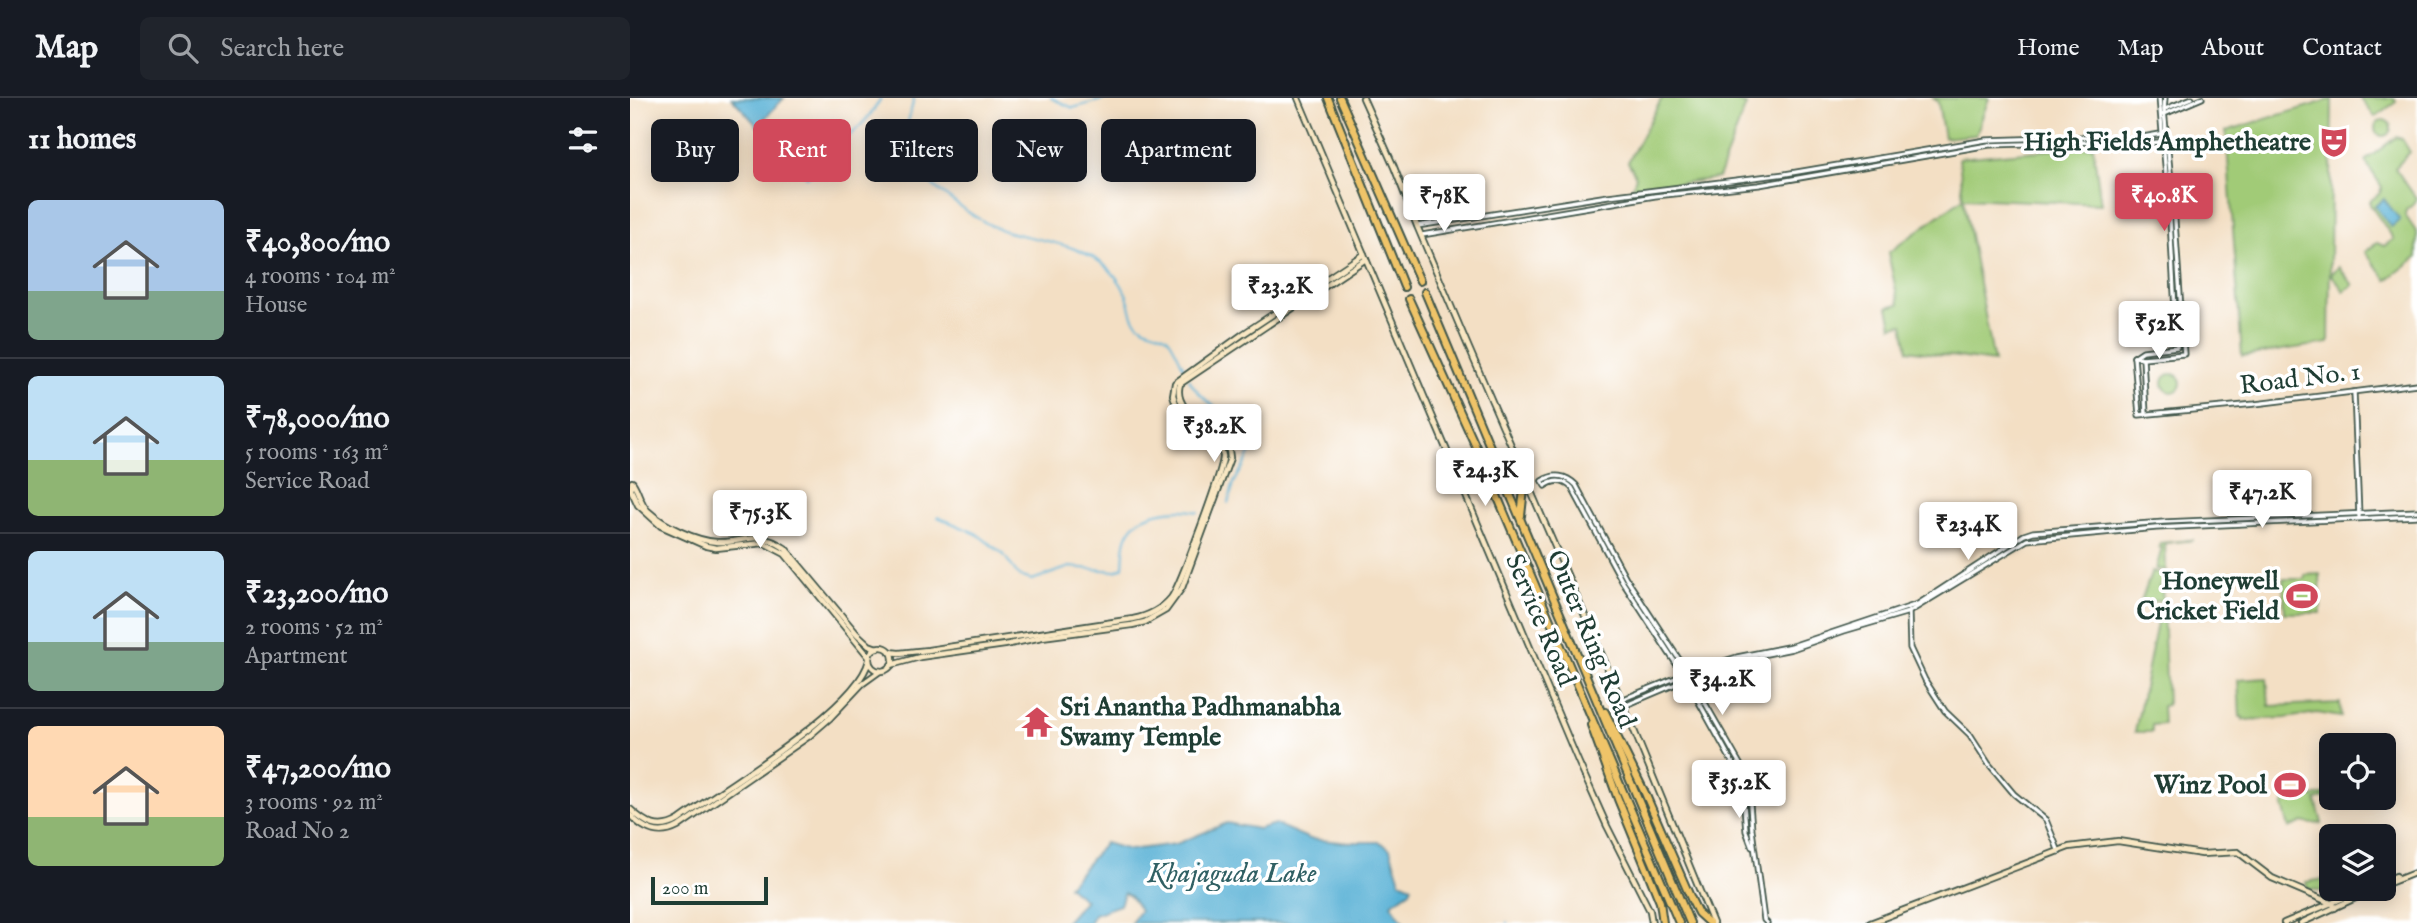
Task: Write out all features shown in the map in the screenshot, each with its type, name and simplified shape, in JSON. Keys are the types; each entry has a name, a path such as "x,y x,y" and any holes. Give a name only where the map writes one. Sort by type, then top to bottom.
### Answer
{"highway":[{"path":"1328,98 1404,287"},
{"path":"1340,98 1420,281"},
{"name":"Outer Ring Road","path":"1425,292 1690,923"},
{"name":"Outer Ring Road","path":"1409,299 1494,489 1679,923"},
{"path":"1454,398 1466,393"},
{"path":"1450,456 1494,489"},
{"path":"1520,521 1525,480"},
{"path":"1587,677 1645,793 1698,913 1711,923"},
{"path":"1576,682 1618,799 1660,902 1662,923"}],"main road":[{"name":"Service Road","path":"1298,98 1578,761 1650,911 1653,923"},
{"name":"Service Road","path":"1363,98 1622,703 1711,923"},
{"path":"633,489 648,511 689,534 715,542 758,537 774,541 785,548 857,634 869,645 890,652 978,643 1133,619 1154,612 1178,587 1230,458 1228,448 1182,405 1179,388 1188,376 1365,256"},
{"path":"631,480 643,512 661,526 716,548 753,543 773,546 793,563 869,659 872,668 880,671"},
{"path":"630,809 645,828 659,832 678,827 808,737 830,719 862,684 891,665 920,657 1005,645 1042,636 1132,625 1156,616 1174,601 1182,588 1210,504"},
{"path":"630,815 658,827 671,824 784,748 838,703 865,672 869,659 877,648"},
{"path":"890,652 891,665"},
{"path":"1870,923 2069,847 2118,841 2202,854 2238,852 2272,878 2334,906"},
{"path":"2396,878 2417,870"},
{"path":"2301,923 2343,901"},
{"path":"2284,923 2346,901"}],"street":[{"path":"2134,357 2184,354 2180,280 2159,98"},
{"path":"2162,113 2165,98"},
{"path":"2162,113 2192,98"},
{"path":"2162,113 2202,98"},
{"path":"1421,236 1655,196 1759,185 1986,140 2082,137 2131,139 2164,134"},
{"path":"1417,226 1989,145 2094,142 2129,145 2165,142"},
{"path":"2134,357 2143,351 2177,347 2165,142"},
{"path":"1537,207 1539,216"},
{"path":"1482,215 1483,225"},
{"name":"Road No. 1","path":"2134,357 2139,415 2417,384"},
{"path":"2143,358 2146,414"},
{"path":"2354,392 2359,517"},
{"path":"1576,490 1562,482 1553,481 1545,485 1542,481 1548,477 1560,476 1571,480 1622,581 1687,676 1745,772 1749,785 1765,922"},
{"path":"1622,703 1687,676 1737,660 1792,649 1910,610 2026,540 2156,528 2359,517 2417,511"},
{"path":"1910,610 2024,535 2034,532 2164,522 2417,516"},
{"path":"1910,610 1910,648 1925,680 1945,711 1970,735 1988,763 2014,794 2046,820 2059,852"},
{"path":"1687,676 1740,774 1744,788 1746,831 1755,852"},
{"path":"1740,774 1745,772"}],"green space":[{"path":"1662,98 1727,98 1746,105 1718,178 1632,190 1636,176 1628,162"},
{"path":"1933,98 1989,98 1976,135 1944,138 1938,102"},
{"path":"2360,98 2394,98 2396,102 2375,117"},
{"path":"2332,99 2329,343 2242,356 2226,131"},
{"path":"2380,120 2386,120 2391,128 2389,134 2380,136 2375,131 2375,125"},
{"path":"2396,137 2402,139 2410,152 2395,168 2416,198 2405,215 2417,233 2417,257 2387,280 2365,252 2377,243 2384,246 2394,239 2370,205 2370,201 2379,194 2382,187 2365,161"},
{"path":"2093,146 2101,204 1963,198 1959,158"},
{"path":"1963,198 1994,362 1908,350 1903,324 1892,326 1888,307 1899,304 1888,253"},
{"path":"2339,267 2353,285 2344,291 2331,274"},
{"path":"2172,374 2178,377 2181,383 2178,389 2172,392 2166,389 2163,383 2166,377"},
{"path":"2194,540 2165,543 2166,570 2156,569 2162,548 2159,547 2160,543"},
{"path":"2152,571 2161,574 2165,580 2159,586 2162,589 2163,601 2141,602"},
{"name":"Honeywell Cricket Field","path":"2320,574 2321,613 2285,613 2283,579 2305,579 2305,575"},
{"path":"2160,608 2163,608 2167,705 2162,706 2163,724 2152,725 2152,732 2135,732"},
{"path":"2267,678 2269,706 2340,703 2341,717 2317,713 2243,720 2243,717 2240,717 2238,680"},
{"path":"2309,785 2312,797 2319,796 2316,800 2322,823 2303,822 2289,828 2283,806 2287,798 2306,796 2305,786"},
{"path":"2319,880 2319,891 2307,888 2306,882"}],"water":[{"path":"732,98 784,98 766,119 753,121"},
{"path":"2384,199 2400,220 2391,227 2375,206"},
{"name":"Khajaguda Lake","path":"1227,823 1258,829 1275,824 1310,839 1380,842 1390,849 1400,881 1412,886 1410,891 1391,904 1404,923 1131,923 1140,910 1130,896 1124,893 1120,905 1094,914 1089,923 1065,923 1085,900 1068,886 1105,843 1129,850 1176,844"}],"waterway":[{"path":"851,135 865,121 881,98"},
{"path":"914,98 905,145 917,171 959,206 994,227 1073,248 1098,260 1122,286 1135,320 1143,327 1169,339 1187,374"},
{"path":"1051,98 1073,108 1109,98"},
{"path":"1189,379 1204,398 1241,429 1253,449 1234,483 1228,503"},
{"path":"938,517 977,534 1003,554 1019,576 1032,580 1070,567 1115,571 1123,567 1126,538 1140,520 1158,512 1198,512"}],"place":[{"name":"High Fields Amphetheatre","path":"2334,142"},
{"name":"Honeywell Cricket Field","path":"2302,596"},
{"name":"Sri Anantha Padhmanabha Swamy Temple","path":"1037,722"},
{"name":"Winz Pool","path":"2290,785"}]}
